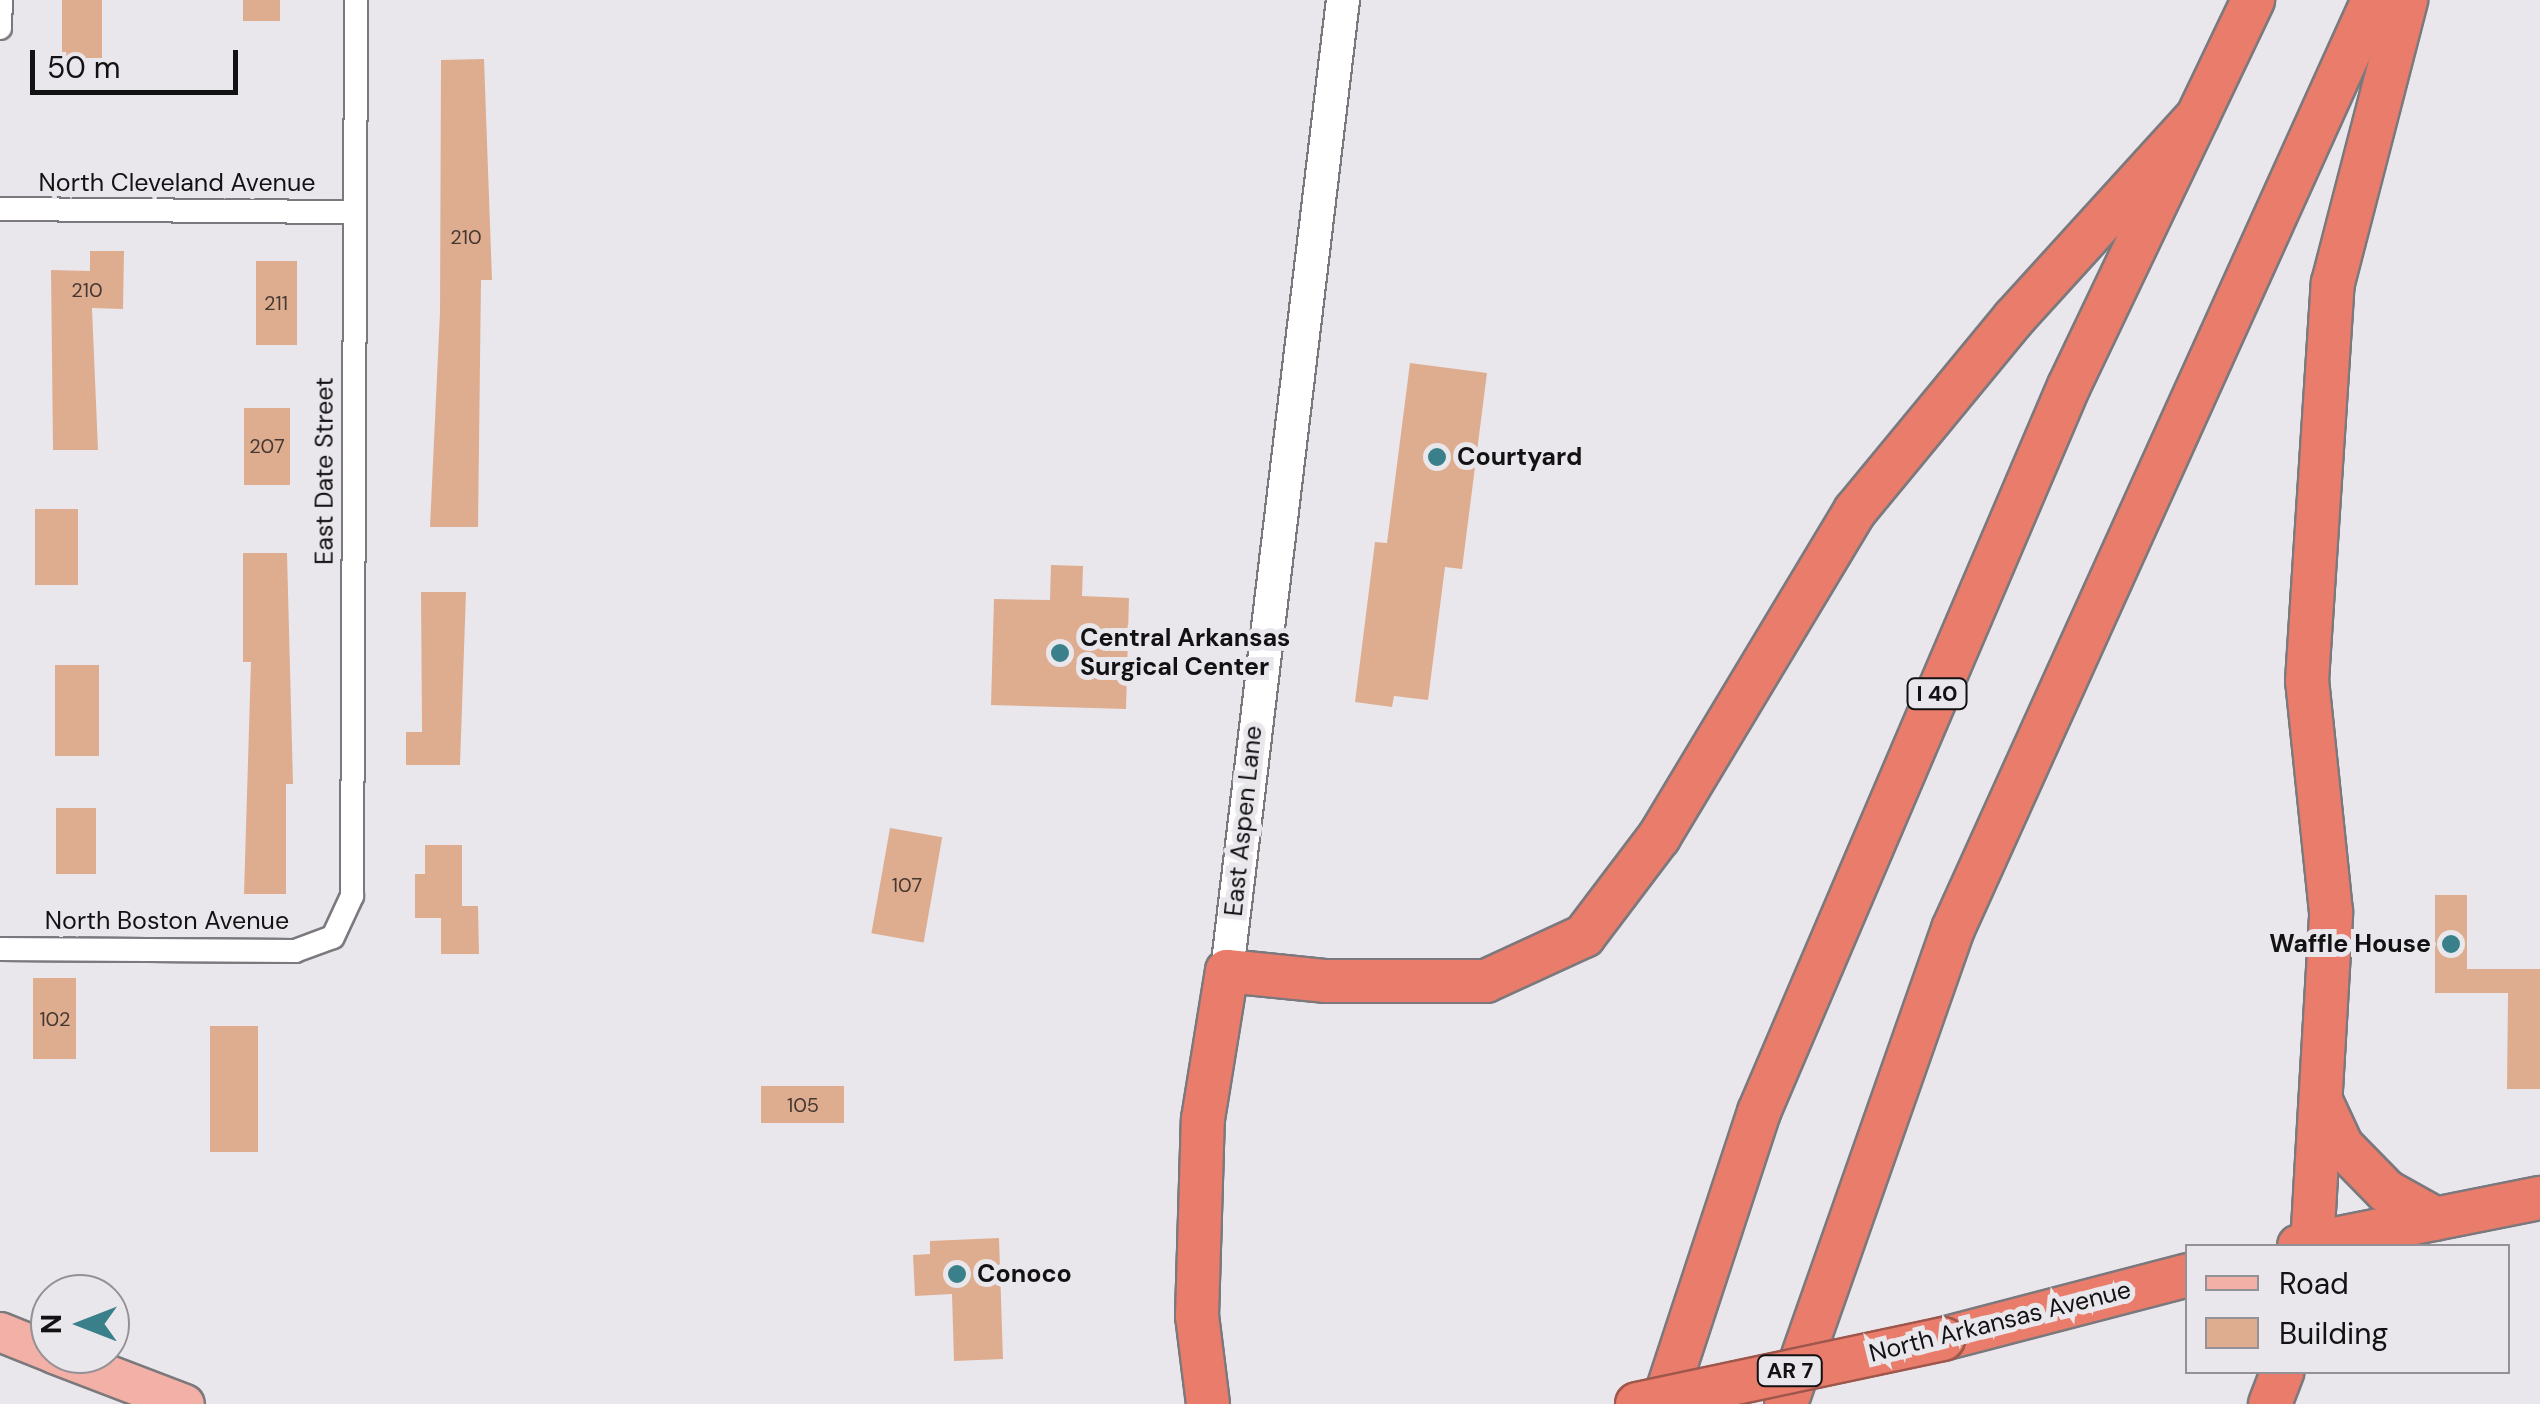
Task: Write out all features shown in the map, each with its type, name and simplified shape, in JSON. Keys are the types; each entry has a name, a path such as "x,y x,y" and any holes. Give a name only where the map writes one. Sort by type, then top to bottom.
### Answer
{"highway":[{"name":"I 40","path":"1663,1404 1759,1112 2069,386 2253,0"},
{"path":"1786,1404 1953,929 2373,0"},
{"path":"2308,1244 2332,912 2308,681 2333,282 2406,0"},
{"path":"1226,971 1326,981 1486,981 1584,936 1659,837 1854,511 2014,318 2197,117"},
{"name":"East Aspen Lane","path":"1208,1404 1197,1316 1203,1119 1226,971"},
{"path":"2321,1101 2342,1146 2386,1191 2436,1220"},
{"path":"2313,1244 2540,1198"},
{"name":"North Arkansas Avenue","path":"1636,1404 1943,1339 2185,1276"},
{"path":"2270,1404 2281,1374"}],"main road":[{"path":"0,1332 30,1344"},
{"path":"107,1374 185,1404"}],"street":[{"path":"0,28 1,0"},
{"name":"East Date Street","path":"333,937 352,896 356,0"},
{"name":"East Aspen Lane","path":"1226,971 1343,0"},
{"name":"North Cleveland Avenue","path":"0,208 353,212"},
{"name":"North Boston Avenue","path":"0,948 294,951 333,937"}],"building":[{"path":"62,0 102,0 102,58 62,58"},
{"path":"243,0 280,0 280,21 243,21"},
{"path":"484,59 492,280 481,280 478,527 430,527 440,312 441,60"},
{"path":"90,251 124,251 123,309 92,308 98,450 53,450 51,270 90,271"},
{"path":"256,261 297,261 297,345 256,345"},
{"name":"Courtyard","path":"1410,363 1487,373 1462,569 1445,567 1428,700 1394,696 1392,707 1355,702 1375,542 1387,543"},
{"path":"244,408 290,408 290,485 244,485"},
{"path":"35,509 78,509 78,585 35,585"},
{"path":"243,553 287,553 293,784 286,784 286,894 244,894 251,662 243,662"},
{"name":"Central Arkansas Surgical Center","path":"1051,565 1083,566 1082,596 1129,598 1126,709 991,705 994,599 1050,600"},
{"path":"421,592 466,592 460,765 406,765 406,732 422,732"},
{"path":"55,665 99,665 99,756 55,756"},
{"path":"56,808 96,808 96,874 56,874"},
{"path":"890,828 942,837 924,943 871,933"},
{"path":"425,845 462,845 462,906 478,906 479,954 441,954 441,918 415,918 415,874 425,874"},
{"path":"2435,895 2467,895 2467,969 2540,969 2540,1089 2507,1089 2508,993 2435,993"},
{"path":"33,978 76,978 76,1059 33,1059"},
{"path":"210,1026 258,1026 258,1152 210,1152"},
{"path":"761,1086 844,1086 844,1123 761,1123"},
{"path":"999,1238 1003,1359 954,1361 952,1294 915,1296 913,1255 930,1254 930,1241"}],"place":[{"name":"Courtyard","path":"1437,457"},
{"name":"Central Arkansas Surgical Center","path":"1060,653"},
{"name":"Waffle House","path":"2451,944"},
{"name":"Conoco","path":"957,1274"}]}
